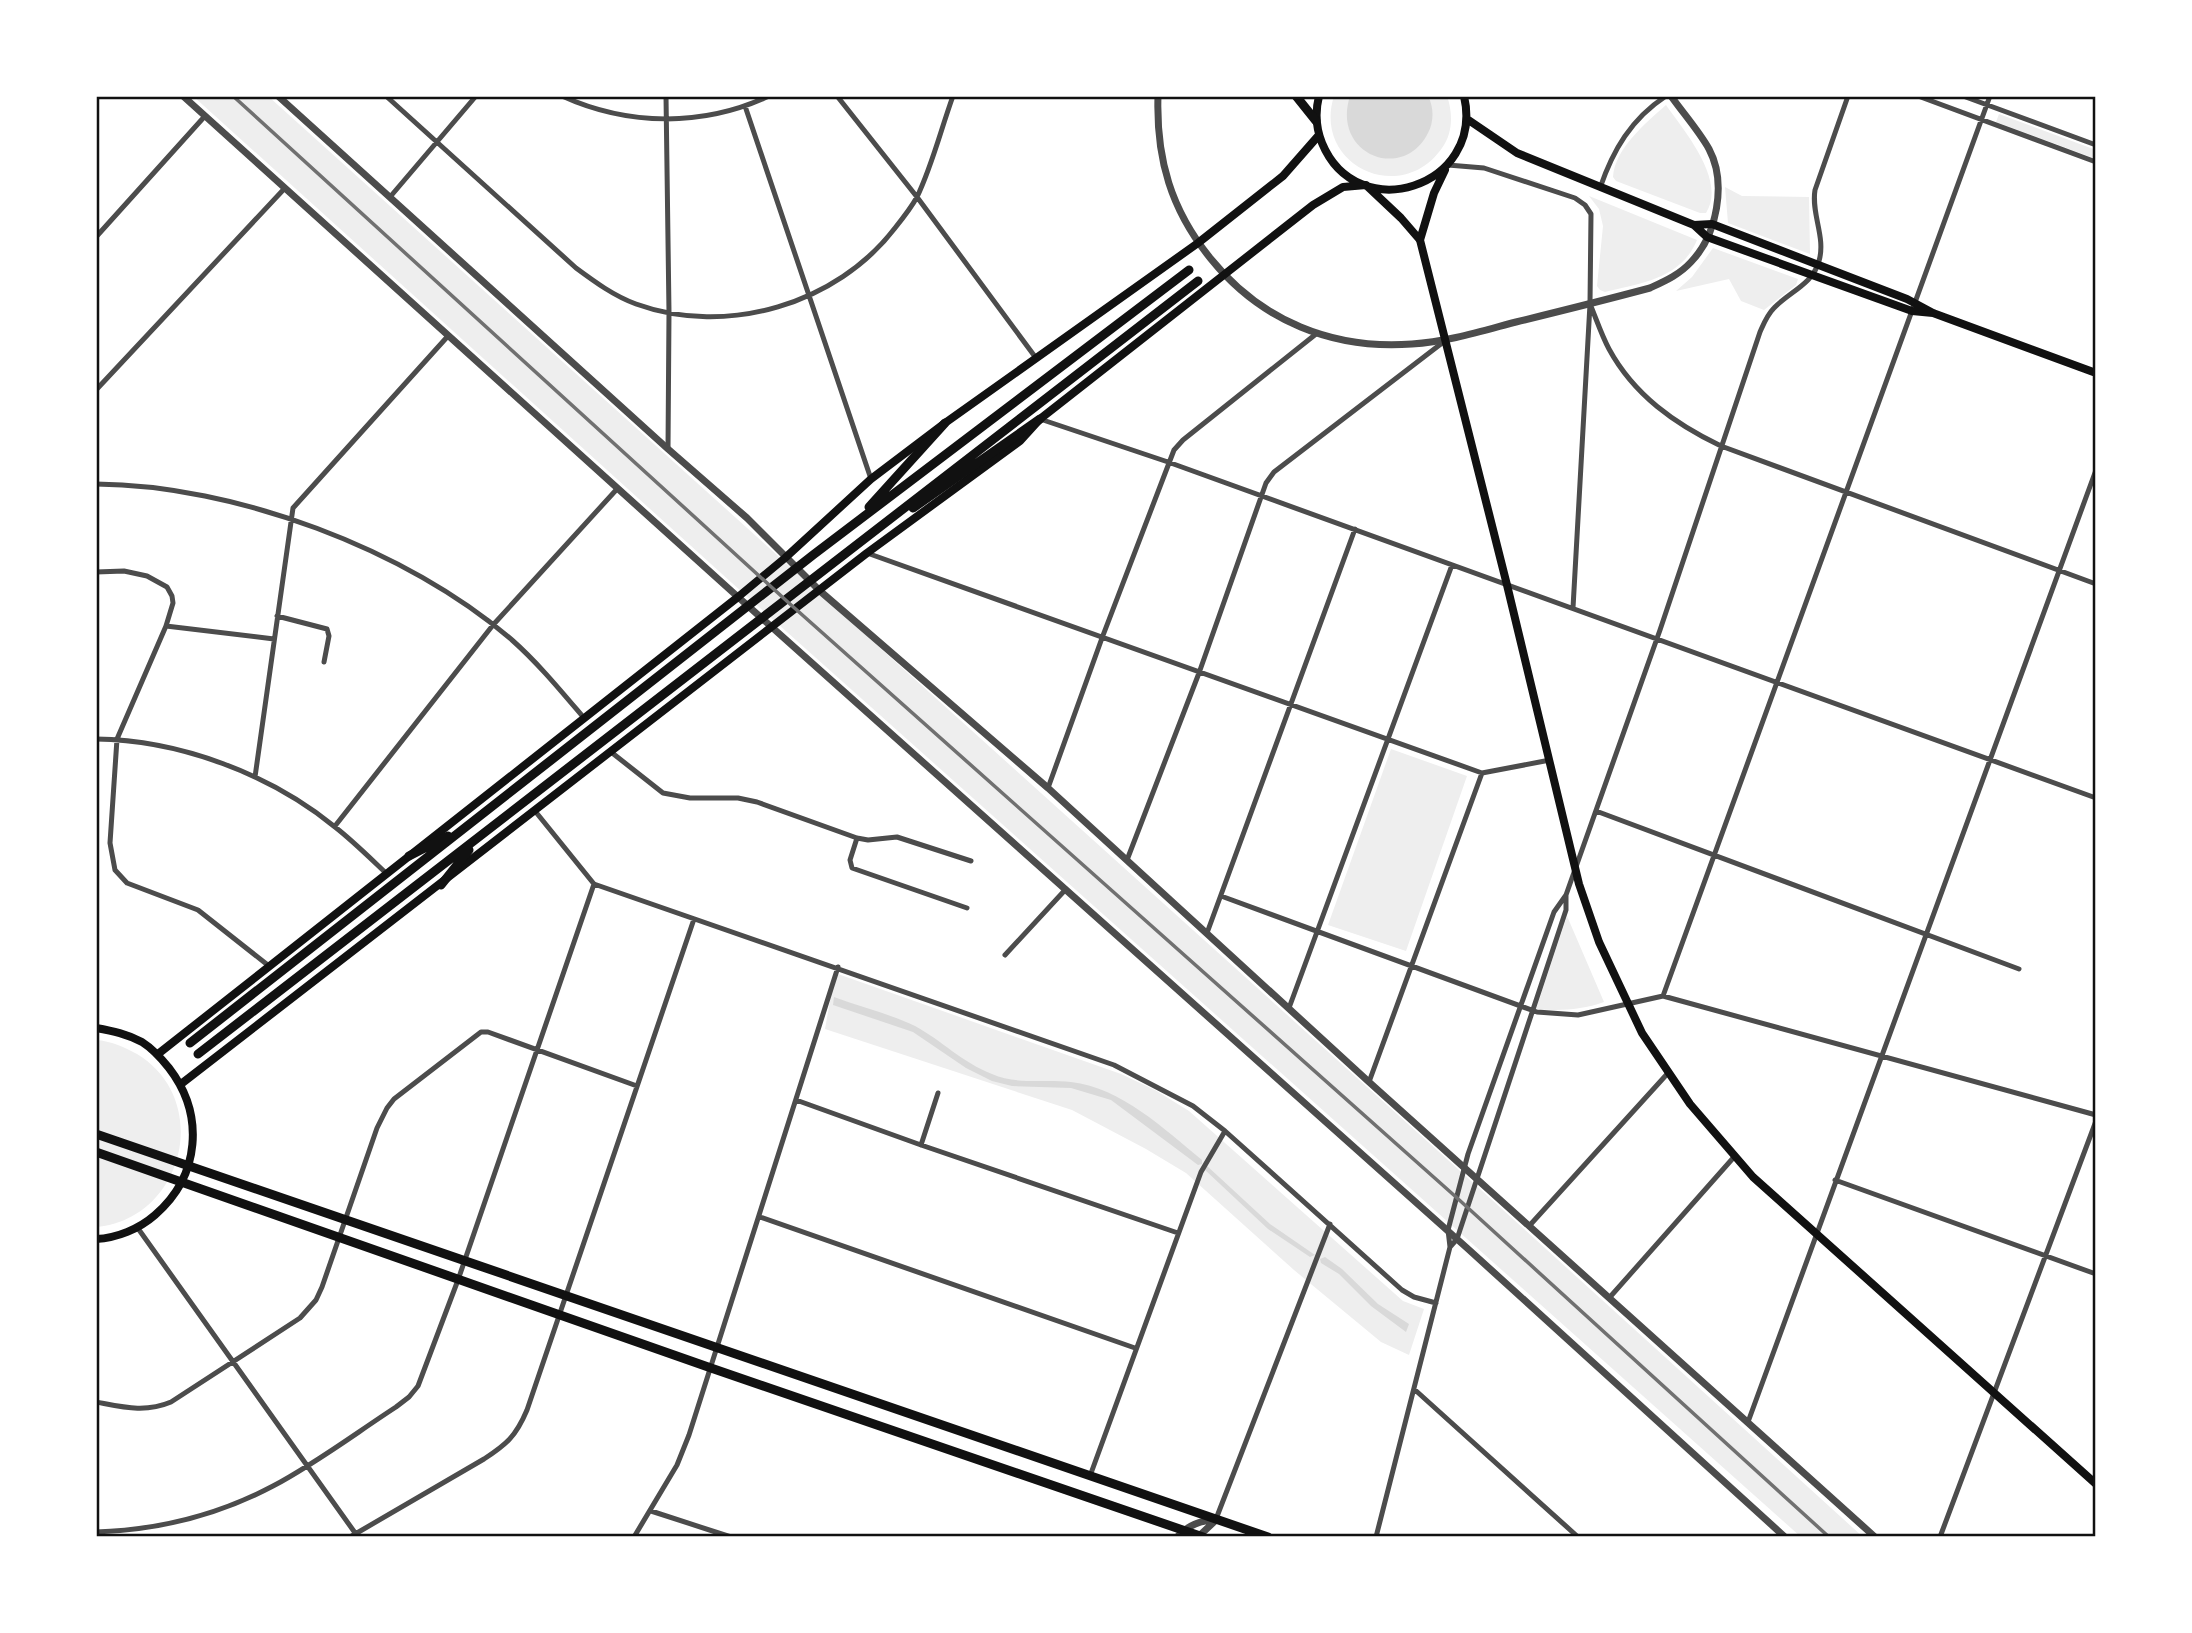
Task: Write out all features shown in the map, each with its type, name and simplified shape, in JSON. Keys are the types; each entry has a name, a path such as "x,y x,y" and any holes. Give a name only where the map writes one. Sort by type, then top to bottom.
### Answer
{"main road":[{"path":"1296,96 1317,121"},
{"path":"1319,96 1319,135 1336,166 1350,177 1380,189 1410,188 1430,179 1448,165"},
{"path":"1420,240 1434,193 1464,135 1464,96"},
{"path":"1466,106 1469,96"},
{"path":"1466,119 1517,153 1694,225 1707,237 1813,275 1913,306 2096,373"},
{"path":"158,1054 788,561 872,479 944,423 1198,243 1283,176 1319,135"},
{"path":"884,525 929,499 1040,419 1322,198 1343,187 1366,185 1420,240 1507,584 1575,869 1599,942 1627,1004 1668,1073 1734,1157 1815,1233 2096,1484"},
{"path":"1694,225 1712,225 1818,264 1913,306"},
{"path":"190,1043 853,524 1189,270"},
{"path":"198,1054 1198,281"},
{"path":"181,1084 441,885 770,624 1020,441 1040,419"},
{"path":"853,524 944,423"},
{"path":"409,856 468,825"},
{"path":"441,885 479,837"},
{"path":"96,1028 127,1035 158,1054 181,1084 190,1108 194,1133 182,1182 163,1208 137,1227 120,1235 96,1239"},
{"path":"96,1134 1268,1537"},
{"path":"96,1152 1180,1533 1200,1536"}],"street":[{"path":"183,96 617,489 1448,1230 1785,1537"},
{"path":"278,96 747,518 788,561 1048,788 1369,1082 1875,1537"},
{"path":"386,96 576,268 615,295 636,304 669,312 720,317 757,313 810,295 836,282 875,252 916,197 953,96"},
{"path":"390,197 475,96"},
{"path":"562,96 613,115 666,120 710,115 745,106 769,96"},
{"path":"666,96 668,449"},
{"path":"837,96 1037,359"},
{"path":"1158,96 1161,155 1174,201 1198,243 1223,274 1262,307 1281,319 1316,334 1347,342 1380,346 1446,340 1650,288 1674,277 1692,261 1707,237 1718,201 1718,186 1710,150 1668,96 1651,106 1624,135 1600,188"},
{"path":"1376,1537 1450,1247 1448,1230 1464,1166 1519,1006 1554,912 1566,895 1596,811 1765,319 1772,309 1813,275 1818,264 1821,243 1813,202 1848,96"},
{"path":"1918,96 2096,162"},
{"path":"1963,96 2096,145"},
{"path":"1663,996 1990,96"},
{"path":"745,106 872,479"},
{"path":"96,237 205,116"},
{"path":"1448,165 1484,168 1575,198 1586,205 1591,214 1590,304 1573,608"},
{"path":"96,390 285,188"},
{"path":"1590,304 1609,349 1623,370 1648,401 1676,422 1721,446 2096,584"},
{"path":"1048,788 1168,462 1183,440 1316,334"},
{"path":"255,777 290,520 297,501 448,336"},
{"path":"1128,860 1199,673 1266,483 1274,472 1446,340"},
{"path":"1040,419 1355,529 2096,798"},
{"path":"1748,1422 2096,470"},
{"path":"96,484 178,490 256,508 345,540 446,592 493,625 532,660 584,718"},
{"path":"335,826 493,625 617,489"},
{"path":"1207,933 1355,529"},
{"path":"867,553 1482,773 1550,760"},
{"path":"1289,1009 1452,565"},
{"path":"96,572 124,571 147,576 160,582 172,596 173,603 166,626 117,739 110,843 115,870 127,883 198,910 213,919 269,966"},
{"path":"277,616 327,628 329,636 324,662"},
{"path":"166,626 274,639"},
{"path":"96,739 117,739 189,752 255,777 335,826 387,874"},
{"path":"611,752 663,793 690,798 738,798 757,802 857,838 868,840 897,837 971,861"},
{"path":"1369,1082 1482,773"},
{"path":"535,811 594,884 1114,1065 1193,1106 1225,1131 1402,1290 1414,1297 1436,1303"},
{"path":"1596,811 2020,969"},
{"path":"857,838 850,864 855,870 967,908"},
{"path":"96,1532 155,1527 192,1518 246,1499 307,1465 409,1397 418,1386 458,1280 594,884"},
{"path":"1005,955 1066,889"},
{"path":"1450,1247 1457,1239 1533,1011 1566,910 1566,895"},
{"path":"1221,896 1533,1011 1578,1016 1663,996 2096,1115"},
{"path":"137,1227 307,1465 354,1536 484,1459 516,1434 527,1410 694,919"},
{"path":"634,1537 677,1465 718,1348 838,967"},
{"path":"96,1402 143,1410 172,1402 309,1310 322,1287 382,1117 394,1099 481,1032 488,1032 638,1086"},
{"path":"1530,1225 1668,1073"},
{"path":"921,1145 938,1093"},
{"path":"796,1100 1178,1233"},
{"path":"1940,1537 2096,1121"},
{"path":"1090,1476 1201,1172 1225,1131"},
{"path":"1609,1297 1734,1157"},
{"path":"1835,1180 2096,1274"},
{"path":"760,1217 1135,1348"},
{"path":"1200,1536 1216,1519 1329,1224"},
{"path":"1414,1389 1578,1537"},
{"path":"650,1511 731,1537"},
{"path":"1180,1533 1200,1521 1216,1519"}],"shaded area":[{"path":"193,96 268,96 1863,1537 1801,1537 732,583"},
{"path":"1334,96 1447,96 1451,116 1448,136 1442,148 1425,166 1405,174 1384,176 1364,170 1348,158 1336,142 1331,120"},
{"path":"1350,96 1428,96 1432,110 1430,129 1417,148 1403,156 1387,159 1372,155 1360,146 1351,133 1347,116"},
{"path":"1666,105 1701,156 1707,171 1711,200 1706,213 1616,181 1613,177 1615,166 1625,146"},
{"path":"1999,114 2096,150 2096,159 1996,122"},
{"path":"1725,187 1742,196 1809,197 1810,254 1728,223"},
{"path":"1589,196 1697,240 1690,253 1670,271 1632,286 1605,292 1600,290 1597,286 1603,226 1599,209"},
{"path":"1713,248 1798,279 1796,285 1764,310 1741,301 1729,279 1676,291 1692,277"},
{"path":"1391,749 1467,776 1406,951 1328,925"},
{"path":"1567,916 1604,1002 1570,1009 1536,1009"},
{"path":"835,973 1121,1074 1155,1090 1189,1111 1403,1301 1424,1309 1409,1355 1381,1342 1294,1270 1186,1173 1146,1149 1072,1110 825,1029"},
{"path":"834,997 915,1026 971,1064 1001,1077 1021,1081 1071,1082 1108,1092 1157,1123 1202,1160 1202,1164 1198,1165 1111,1100 1071,1088 1012,1086 992,1081 966,1068 913,1032 833,1005"},
{"path":"96,1040 137,1054 161,1074 175,1099 181,1127 178,1155 168,1181 150,1203 126,1219 96,1227"},
{"path":"1206,1165 1270,1224 1315,1255 1310,1257 1268,1229 1204,1169"},
{"path":"1325,1257 1342,1269 1378,1304 1409,1324 1406,1332 1371,1306 1339,1274 1321,1263 1320,1259"}],"railway":[{"path":"233,96 790,604 1456,1197 1829,1537"}]}
